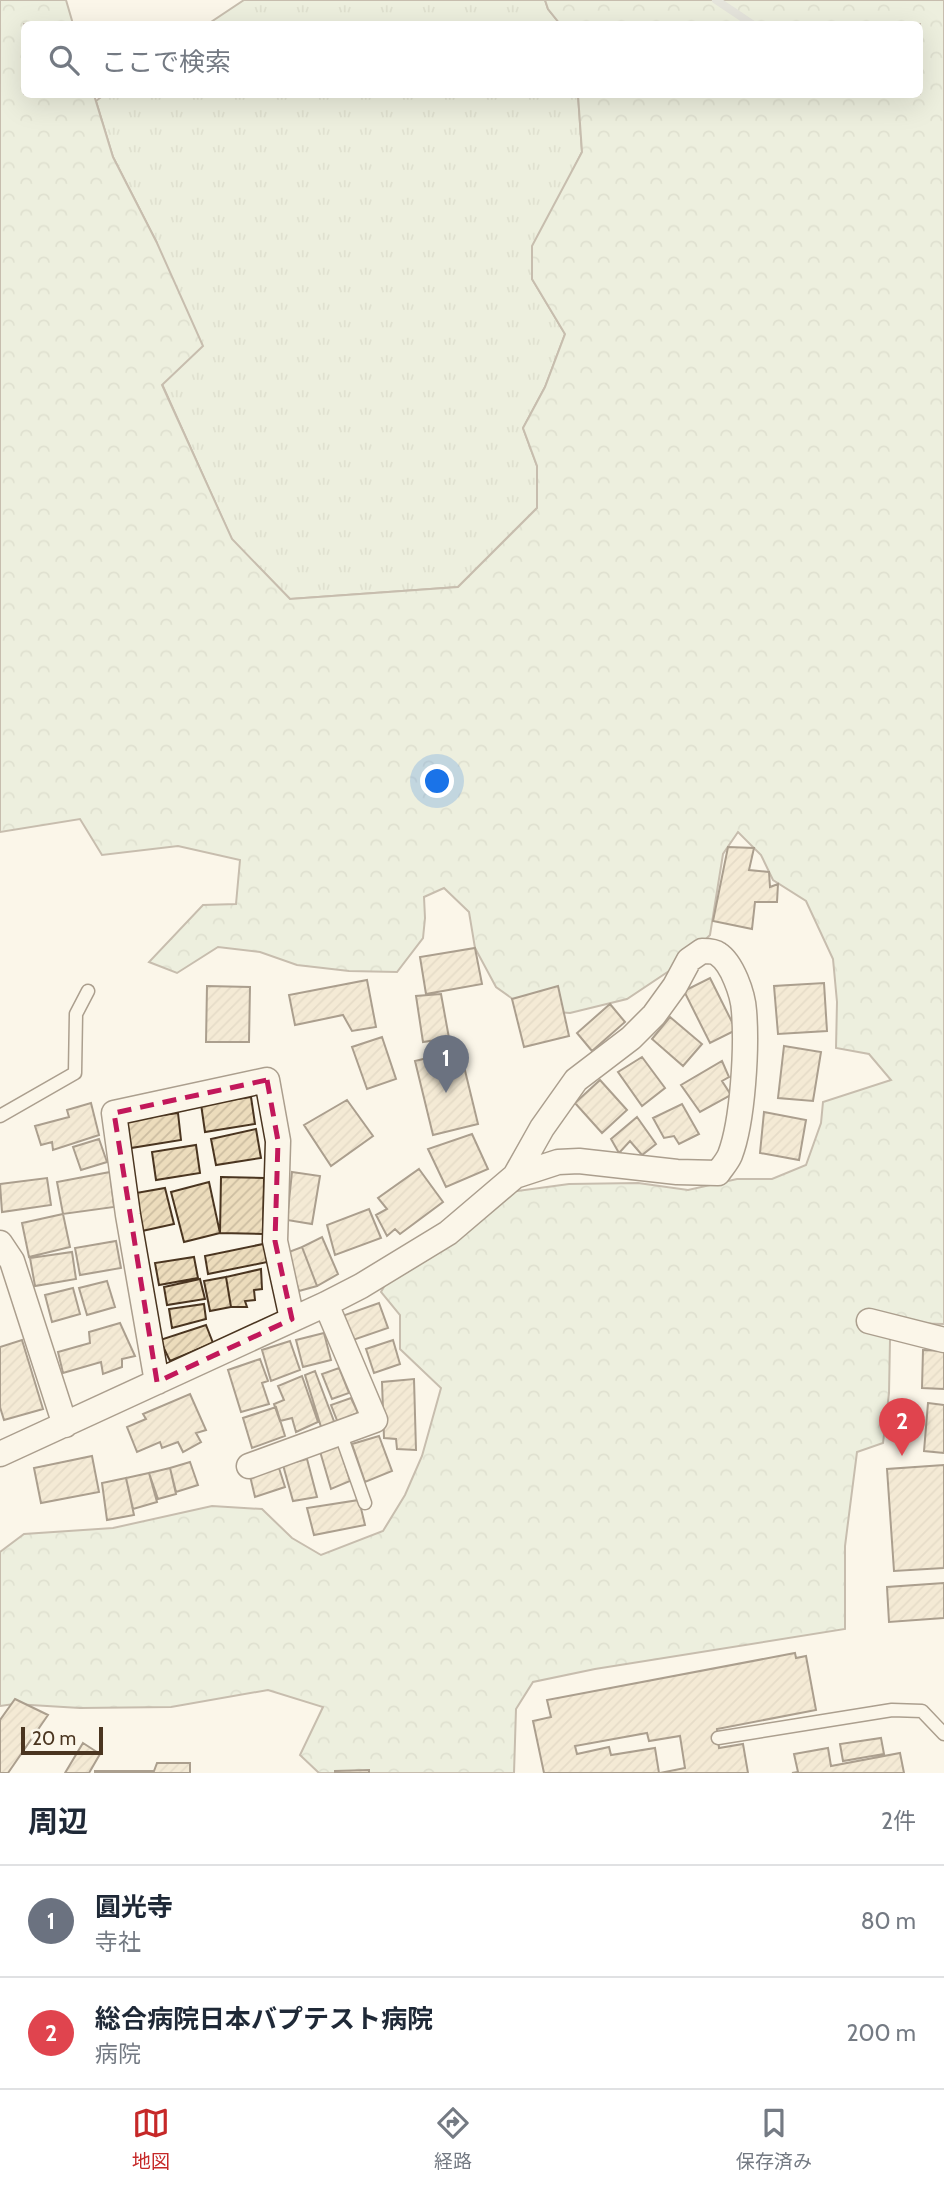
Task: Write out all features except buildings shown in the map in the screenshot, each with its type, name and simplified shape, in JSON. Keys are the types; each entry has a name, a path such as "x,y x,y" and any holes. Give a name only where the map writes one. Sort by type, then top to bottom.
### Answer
{"street":[{"path":"0,1454 326,1304 448,1233 515,1176 542,1128 576,1080 631,1038 654,1015 689,960 702,951 716,952 725,961 739,986 744,1010 741,1102 729,1158 718,1173 677,1172 579,1161 558,1162 515,1176"},
{"path":"157,1382 128,1215 114,1113 267,1080 278,1141 275,1241 292,1319"},
{"path":"0,1244 12,1261 65,1426"},
{"path":"249,1466 375,1420 326,1304"},
{"path":"869,1321 944,1340"}],"lane":[{"path":"0,1116 75,1073 76,1014 89,991"},
{"path":"340,1432 366,1503"},
{"path":"718,1738 892,1710 922,1711 944,1734"}],"highlighted area":[{"path":"267,1080 278,1141 275,1241 292,1319 157,1382 114,1113"}],"green space":[{"path":"0,0 66,0 72,21 21,21 21,98 95,98 113,157 157,243 203,346 162,385 232,539 290,599 458,587 537,508 537,466 523,428 545,387 565,334 532,279 532,246 582,152 578,98 923,98 923,21 558,21 545,0 944,0 944,1324 904,1323 890,1340 889,1393 883,1443 857,1452 845,1546 845,1629 595,1669 533,1682 516,1709 514,1773 319,1773 300,1755 323,1707 268,1690 171,1707 0,1706 0,1552 24,1534 113,1528 212,1506 262,1509 292,1538 321,1555 383,1531 405,1495 422,1456 441,1388 400,1349 400,1315 381,1292 394,1269 495,1194 569,1184 638,1183 688,1190 737,1179 772,1179 806,1165 821,1123 823,1102 891,1080 869,1054 836,1048 837,1002 833,959 806,901 773,880 761,855 738,832 723,854 710,935 681,963 627,999 570,1013 528,1010 496,987 475,948 469,912 444,888 424,897 423,938 397,972 349,971 297,965 260,952 218,947 177,973 149,962 203,905 236,904 240,860 178,846 102,855 80,819 0,832"},
{"path":"244,0 545,0 558,21 212,21"},
{"path":"100,98 578,98 582,152 562,193 532,279 565,334 545,387 523,428 537,466 537,508 458,587 290,599 232,540 162,384 157,243 113,157 96,101"}],"waterway":[{"path":"716,0 748,21"}],"place":[{"name":"圓光寺","path":"446,1093"},
{"name":"総合病院日本バプテスト病院","path":"902,1456"}]}
